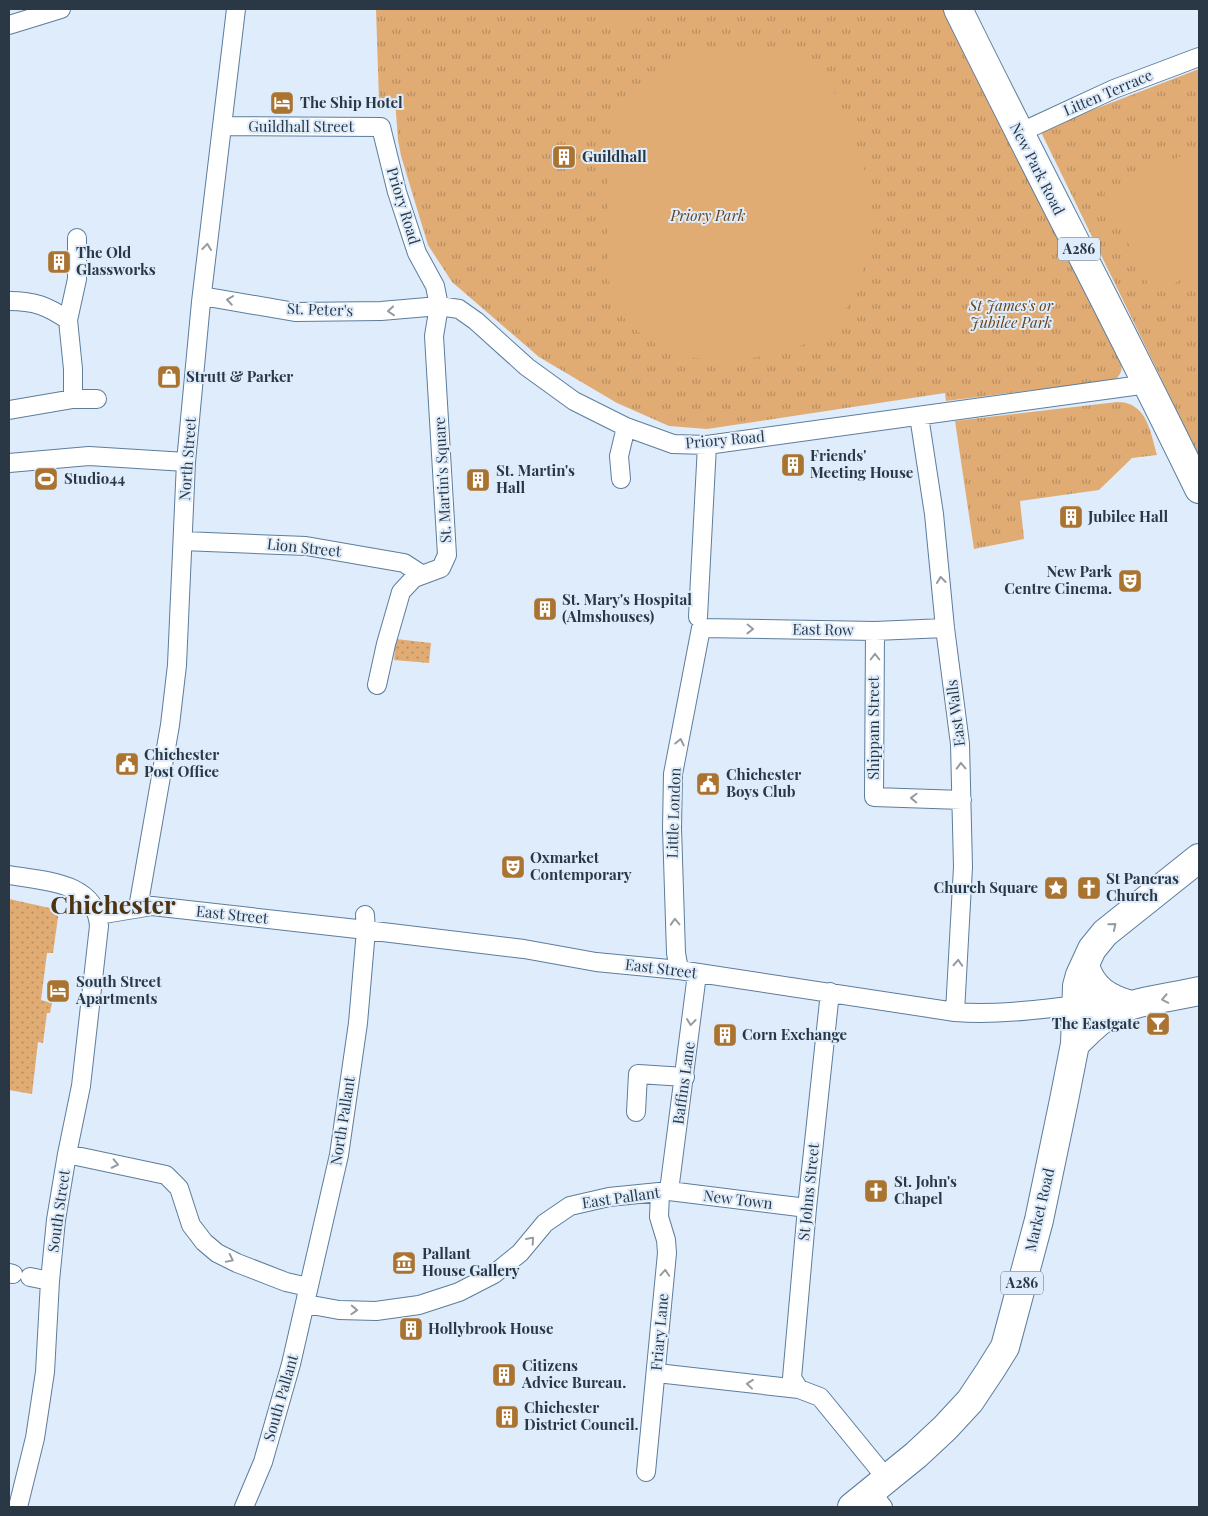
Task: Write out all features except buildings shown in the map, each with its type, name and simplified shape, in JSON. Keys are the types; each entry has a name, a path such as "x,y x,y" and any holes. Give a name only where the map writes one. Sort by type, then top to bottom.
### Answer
{"main road":[{"name":"New Park Road","path":"958,9 1019,133 1148,384 1199,489"},
{"name":"A286","path":"1075,1044 1077,986 1092,949 1105,934 1199,858"},
{"path":"1085,965 1088,976 1100,991 1123,1003"},
{"path":"1075,1044 1123,1003 1199,991"},
{"name":"Market Road","path":"873,1496 945,1428 970,1400 1004,1346 1039,1220 1075,1044"}],"street":[{"path":"9,25 61,9"},
{"name":"North Street","path":"138,908 145,877 170,725 177,665 186,462 202,296 236,9"},
{"name":"Litten Terrace","path":"1019,133 1114,89 1199,57"},
{"name":"Guildhall Street","path":"222,126 381,127"},
{"name":"Priory Road","path":"381,127 397,192 417,253 435,286 439,306 459,309 476,321 527,367 574,401 626,427 673,444 707,445 1148,384"},
{"path":"73,399 73,369 68,320 77,279 78,238"},
{"name":"St. Peter's","path":"202,296 310,313 381,312 439,306"},
{"path":"9,301 41,304 68,320"},
{"name":"St. Martin's Square","path":"377,685 386,644 401,592 407,584 421,574 441,568 447,556 434,336 439,306"},
{"path":"9,410 73,399 97,400"},
{"name":"East Walls","path":"919,416 934,514 945,628 960,744 963,867 955,1012"},
{"path":"621,479 619,456 626,427"},
{"name":"Little London","path":"679,970 676,953 672,828 673,774 700,623 707,445"},
{"path":"9,463 89,456 186,462"},
{"name":"Lion Street","path":"183,541 306,546 404,563 421,574"},
{"name":"East Row","path":"700,623 875,630 945,628"},
{"name":"Shippam Street","path":"875,630 874,797 962,800"},
{"path":"9,875 78,890 88,898 98,915"},
{"name":"East Street","path":"98,915 152,906 366,922 596,962 679,970 955,1012 984,1012 1123,1003"},
{"name":"South Street","path":"18,1507 35,1438 45,1372 50,1281 56,1220 81,1086 99,926 98,915"},
{"name":"North Pallant","path":"307,1295 338,1155 359,1012 366,922"},
{"name":"Baffins Lane","path":"665,1192 685,1077 698,974"},
{"name":"St Johns Street","path":"799,1389 792,1378 807,1208 830,992"},
{"path":"636,1112 638,1074 685,1077"},
{"name":"East Pallant","path":"67,1154 166,1175 179,1188 191,1225 204,1242 217,1253 286,1282 307,1295 339,1310 376,1311 419,1305 459,1292 494,1274 520,1253 545,1224 570,1206 609,1197 665,1192"},
{"name":"New Town","path":"665,1192 807,1208"},
{"name":"Friary Lane","path":"646,1472 667,1253 666,1240 659,1217 665,1192"},
{"path":"17,1274 50,1281"},
{"name":"South Pallant","path":"244,1507 263,1462 291,1364 307,1295"},
{"path":"656,1373 799,1389 820,1397 873,1496"}],"green space":[{"name":"Priory Park","path":"376,9 943,9 1120,360 1122,368 1120,373 1115,380 946,401 945,393 707,429 669,426 617,403 539,357 452,282 428,245 401,156 395,100 379,100"},
{"path":"554,9 636,9 633,25"},
{"path":"719,47 772,49 803,59 819,71 838,99 862,161 869,196 870,216 869,236 860,278 852,298 828,330 811,341 789,350 763,356 725,360 701,359 662,347 639,332 614,306 609,291 607,195 608,148 612,127 621,111 647,84 670,65 694,54"},
{"path":"1199,69 1199,456 1040,130"},
{"path":"1199,147 1199,271 1153,294 1104,194"},
{"path":"1117,402 1127,403 1141,412 1149,428 1157,455 1132,458 1099,490 1020,501 1024,539 974,549 955,421"},
{"path":"396,639 431,643 429,663 394,660"},
{"path":"9,899 59,910 53,953 47,953 41,1000 52,1003 50,1013 47,1013 43,1043 38,1042 32,1094 9,1090"}],"place":[{"name":"The Ship Hotel","path":"282,103"},
{"name":"Guildhall","path":"564,157"},
{"name":"The Old Glassworks","path":"59,262"},
{"name":"Strutt & Parker","path":"169,377"},
{"name":"Friends' Meeting House","path":"793,465"},
{"name":"Studio44","path":"46,479"},
{"name":"St. Martin's Hall","path":"478,480"},
{"name":"Jubilee Hall","path":"1071,517"},
{"name":"New Park Centre Cinema.","path":"1130,581"},
{"name":"St. Mary's Hospital (Almshouses)","path":"545,609"},
{"name":"Chichester Post Office","path":"127,764"},
{"name":"Chichester Boys Club","path":"708,784"},
{"name":"Oxmarket Contemporary","path":"513,867"},
{"name":"Church Square","path":"1056,888"},
{"name":"St Pancras Church","path":"1089,888"},
{"name":"South Street Apartments","path":"58,991"},
{"name":"The Eastgate","path":"1158,1024"},
{"name":"Corn Exchange","path":"725,1035"},
{"name":"St. John's Chapel","path":"876,1191"},
{"name":"Pallant House Gallery","path":"404,1263"},
{"name":"Hollybrook House","path":"411,1329"},
{"name":"Citizens Advice Bureau.","path":"504,1375"},
{"name":"Chichester District Council.","path":"507,1417"}],"district":[{"name":"Chichester","path":"113,905"}],"park label":[{"name":"St James's or Jubilee Park","path":"1011,314"}]}
